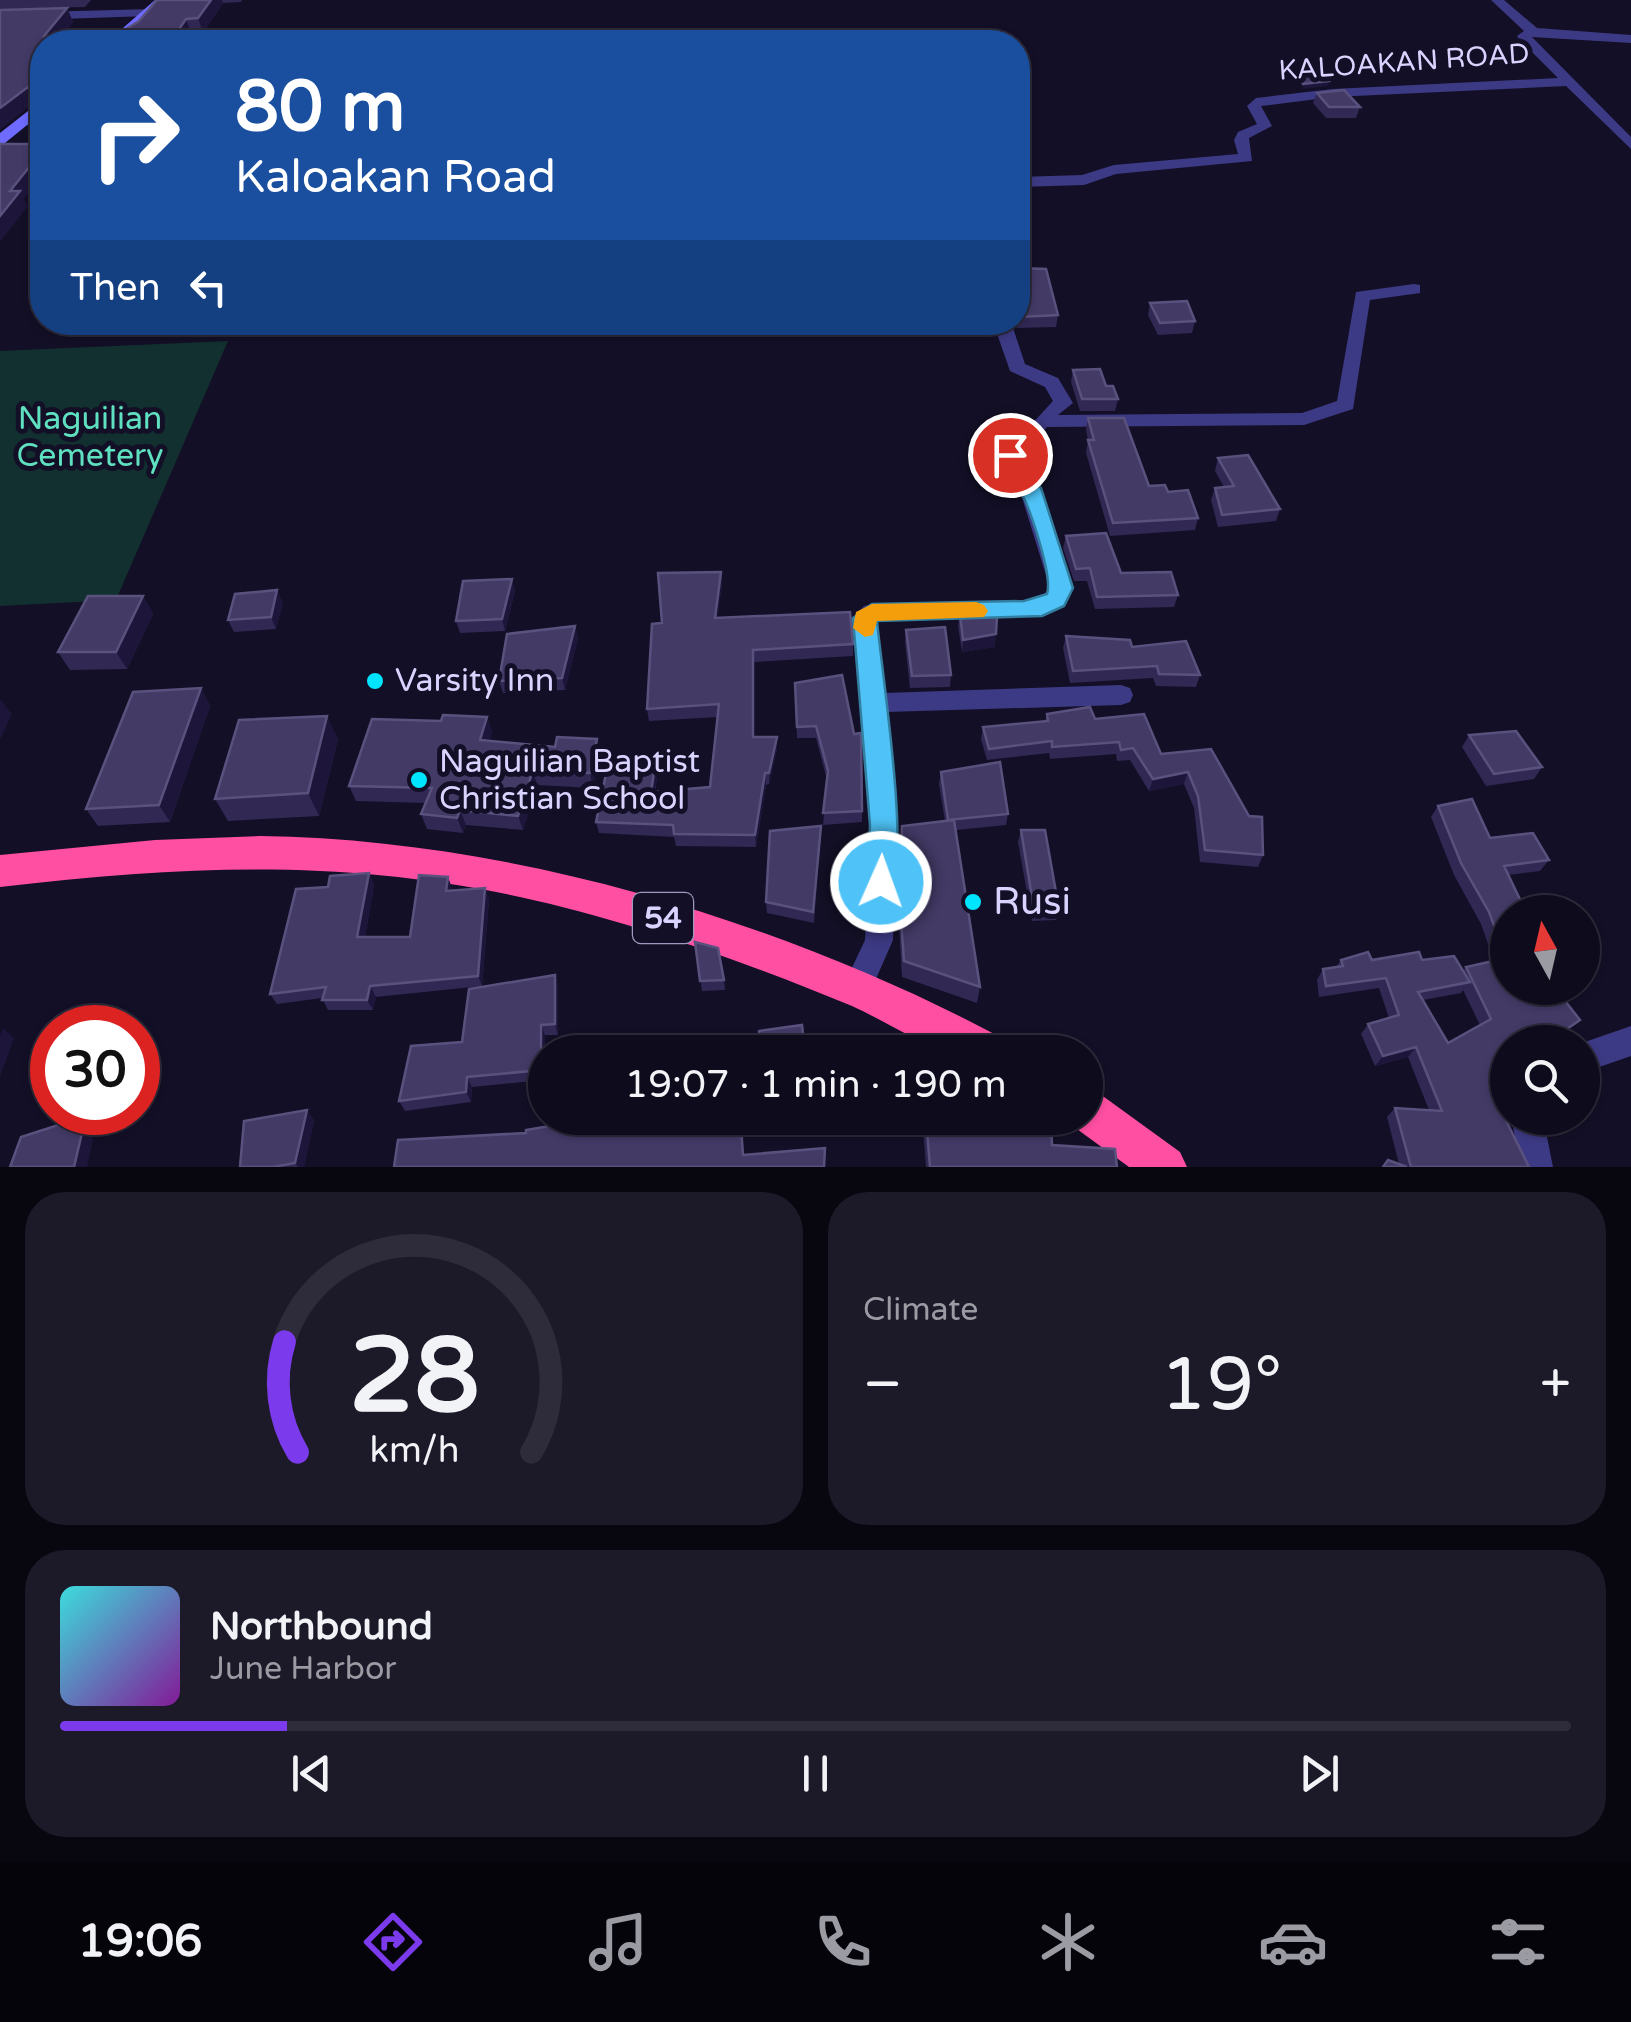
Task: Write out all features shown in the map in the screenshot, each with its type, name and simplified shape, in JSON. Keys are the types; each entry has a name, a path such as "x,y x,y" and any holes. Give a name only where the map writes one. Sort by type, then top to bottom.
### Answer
{"highway":[{"name":"54","path":"0,871 116,856 205,853 413,861 529,882 627,906 858,987 958,1035"},
{"path":"1103,1122 1165,1167"}],"main road":[{"path":"128,30 163,0"},
{"path":"0,142 30,115"}],"street":[{"path":"1498,0 1533,32"},
{"path":"0,17 149,12"},
{"path":"1631,39 1526,34 1526,39 1567,82 1631,144"},
{"name":"KALOAKAN ROAD","path":"1030,182 1084,180 1114,170 1247,158 1240,140 1243,134 1265,126 1254,106 1256,102 1333,93 1567,82"},
{"path":"1045,421 1274,420 1323,415 1346,405 1362,296 1414,289"},
{"path":"858,987 879,940 884,825 864,628 868,614 1042,608 1056,600 1061,588 1030,488 1008,462 1053,408 1062,403 1052,380 1017,367 1006,335"},
{"path":"874,703 1121,694"},
{"path":"1600,1052 1631,1041"},
{"path":"1531,1135 1537,1167"}],"green space":[{"name":"Naguilian Cemetery","path":"228,341 116,600 0,606 0,351"}],"building":[{"path":"157,0 211,0 198,18 186,19 178,30 125,30 139,21"},
{"path":"67,8 49,30 30,30 30,86 0,108 0,10"},
{"path":"1325,76 1329,81 1303,84 1298,77"},
{"path":"1344,90 1360,107 1329,107 1317,93"},
{"path":"0,144 30,144 30,166 10,191 20,191 0,216"},
{"path":"1030,268 1046,269 1058,315 1030,316"},
{"path":"1187,301 1195,321 1160,323 1150,303"},
{"path":"1100,369 1106,386 1113,386 1118,399 1082,399 1073,370"},
{"path":"1088,418 1124,418 1149,486 1165,485 1168,492 1188,490 1198,518 1113,523 1088,440 1094,440"},
{"path":"1248,455 1280,509 1222,515 1215,488 1234,486 1218,458"},
{"path":"1106,533 1121,573 1171,572 1178,595 1097,597 1090,568 1076,569 1066,536"},
{"path":"721,572 715,618 850,612 853,644 753,650 753,737 777,737 769,773 765,773 755,835 674,834 673,825 596,822 608,764 655,766 651,792 710,787 719,704 647,709 652,624 662,623 658,573"},
{"path":"512,579 502,619 456,621 463,581"},
{"path":"277,590 271,617 228,620 235,594"},
{"path":"88,596 143,596 116,652 58,652"},
{"path":"960,614 997,616 996,634 963,640"},
{"path":"575,626 562,678 499,681 507,634"},
{"path":"945,627 951,675 912,676 906,630"},
{"path":"1066,636 1130,640 1132,647 1186,641 1200,675 1159,674 1157,666 1073,671"},
{"path":"842,675 854,734 861,733 862,811 823,813 828,771 816,726 797,727 795,683"},
{"path":"201,688 159,805 86,809 133,692"},
{"path":"1090,707 1095,719 1144,714 1161,754 1211,749 1249,816 1262,817 1263,855 1205,850 1198,796 1188,772 1153,779 1133,748 1121,750 1119,742 1052,747 1052,741 989,749 983,727 1048,721 1047,714"},
{"name":"Naguilian Baptist Christian School","path":"443,715 487,717 480,740 555,747 557,737 597,739 590,773 533,770 518,816 460,810 457,818 421,814 432,788 349,786 372,719 441,721"},
{"path":"327,716 308,793 215,799 239,720"},
{"path":"1516,731 1542,767 1494,774 1469,735"},
{"path":"1000,762 1008,814 948,820 941,772"},
{"path":"1472,799 1490,838 1533,833 1549,860 1504,866 1518,895 1490,895 1490,915 1461,863 1438,806"},
{"path":"954,820 980,987 904,961 899,892 902,826"},
{"path":"821,826 813,912 766,902 770,831"},
{"path":"1021,830 1045,830 1059,909 1034,910"},
{"path":"369,873 357,937 410,937 419,875 448,877 446,891 485,888 478,976 370,986 367,1000 322,1000 326,987 270,994 296,889 328,887 330,876"},
{"path":"695,942 718,948 724,980 700,981"},
{"path":"1368,952 1372,960 1419,952 1422,960 1454,956 1470,982 1418,992 1448,1043 1491,1019 1466,967 1490,962 1490,1005 1568,1005 1580,1020 1573,1025 1490,1025 1490,1135 1513,1135 1529,1167 1411,1167 1395,1108 1442,1111 1416,1047 1383,1056 1368,1024 1399,1015 1386,978 1326,986 1323,969 1343,966 1341,960"},
{"path":"555,975 555,1024 541,1025 541,1035 528,1035 528,1071 467,1077 466,1092 399,1101 411,1046 462,1042 469,989"},
{"path":"802,1025 803,1035 759,1035 759,1031"},
{"path":"307,1110 295,1163 240,1167 244,1121"},
{"path":"526,1130 528,1135 742,1135 743,1155 825,1148 824,1167 394,1167 398,1140"},
{"path":"82,1135 74,1167 10,1167 21,1137"},
{"path":"927,1135 1052,1135 1052,1145 1115,1149 1117,1167 930,1167"},
{"path":"1388,1160 1407,1167 1383,1167"}],"slow traffic":[{"path":"865,628 864,618 872,612 976,611"}],"place":[{"name":"Varsity Inn","path":"375,681"},
{"name":"Naguilian Baptist Christian School","path":"419,780"},
{"name":"Rusi","path":"973,902"}],"route":[{"path":"881,882 884,825 864,618 872,612 1024,610 1042,608 1056,600 1061,588 1056,564 1030,488 1011,470 1010,455"}]}
